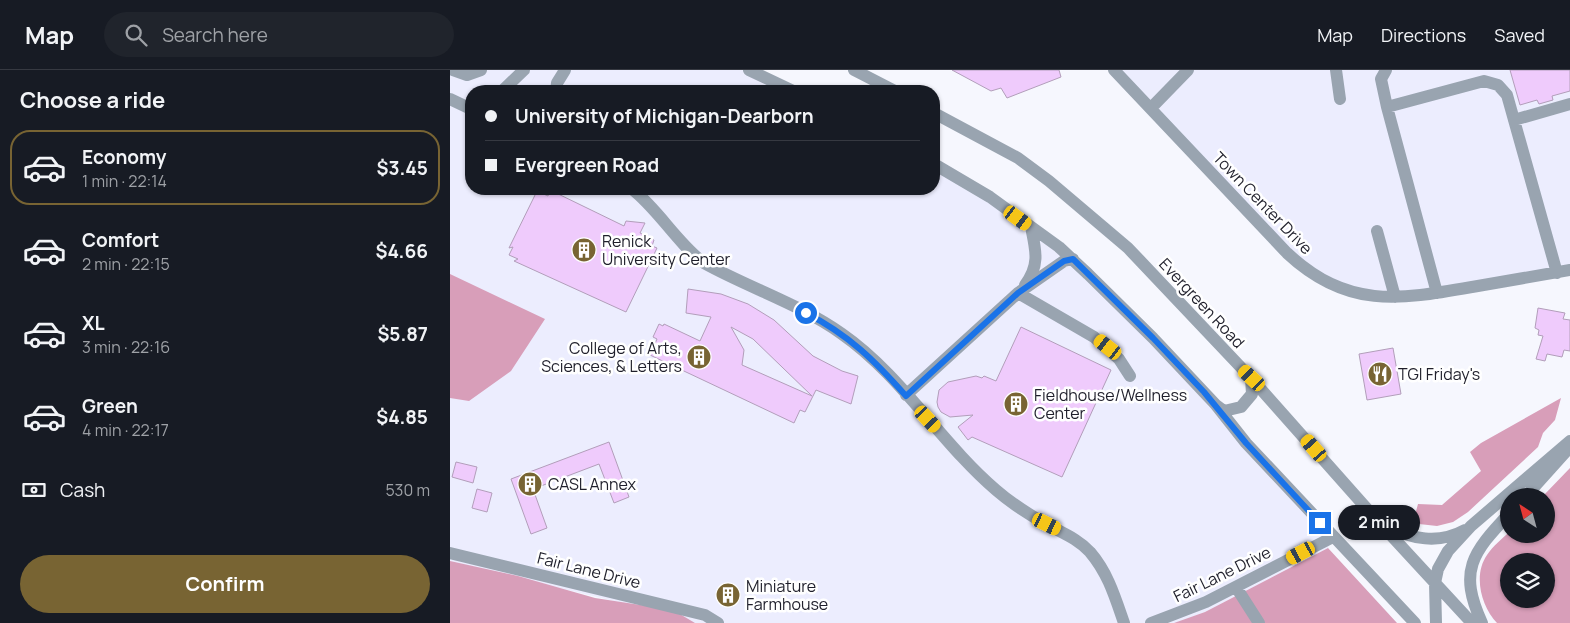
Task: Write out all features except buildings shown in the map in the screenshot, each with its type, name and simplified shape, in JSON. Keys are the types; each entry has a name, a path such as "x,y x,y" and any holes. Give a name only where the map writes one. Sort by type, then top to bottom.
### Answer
{"street":[{"path":"453,70 467,75 481,70"},
{"path":"508,85 524,70"},
{"path":"557,85 566,70"},
{"path":"749,70 780,85"},
{"path":"854,70 883,85"},
{"name":"Town Center Drive","path":"1114,70 1287,253 1305,269 1328,283 1352,292 1383,298 1437,293 1570,270"},
{"path":"1151,108 1188,70"},
{"path":"1336,70 1340,99"},
{"path":"1386,70 1381,79 1386,107 1437,293"},
{"path":"1386,107 1484,81 1498,85 1507,95 1556,273"},
{"path":"450,99 465,106"},
{"path":"1514,120 1570,104"},
{"name":"Evergreen Road","path":"940,116 1018,158 1049,181 1128,248 1252,378 1376,519 1472,623"},
{"path":"940,168 990,198 1073,259 1153,338 1216,406 1246,443 1415,623"},
{"path":"639,195 652,207 693,254 720,272 802,311 841,333 869,355 975,470 996,489 1031,515 1070,535 1084,546 1102,567 1110,581 1124,623"},
{"path":"1018,293 1034,272 1037,254 1032,228"},
{"path":"1377,231 1395,297"},
{"path":"906,396 1018,293 1064,261 1073,259"},
{"path":"1018,293 1094,336 1119,359 1130,376"},
{"path":"1216,406 1224,411 1241,407 1252,394 1252,378"},
{"path":"1436,623 1435,583 1438,569 1448,551 1471,526 1570,441"},
{"path":"1533,488 1570,447"},
{"path":"1376,519 1395,531 1417,538 1445,537 1471,526"},
{"path":"1482,623 1473,604 1470,591 1470,572 1480,547 1500,524"},
{"name":"Fair Lane Drive","path":"1151,623 1236,587 1333,537"},
{"name":"Fair Lane Drive","path":"450,553 705,615 718,623"},
{"path":"1236,587 1259,623"}],"shaded area":[{"path":"450,70 744,70 775,85 465,85 465,195 940,195 940,170 1045,240 1132,322 1333,537 1328,548 1205,612 1175,623 684,623 673,615 450,562"},
{"path":"1114,70 1570,70 1570,270 1383,298 1316,276"},
{"path":"450,274 545,319 511,371 469,401 450,398"},
{"path":"1561,398 1555,420 1543,433 1538,447 1468,512 1453,522 1437,526 1419,524 1415,515 1418,504 1442,505 1481,471 1470,452 1481,443"},
{"path":"1570,468 1570,623 1497,623 1491,616 1483,599 1480,581 1483,563 1500,541 1500,543 1555,543 1555,488 1551,488"},
{"path":"1328,548 1397,623 1174,623 1205,612"},
{"path":"450,561 518,576 595,598 673,610 695,623 450,623"}],"place":[{"name":"Renick University Center","path":"584,250"},
{"name":"College of Arts, Sciences, & Letters","path":"699,357"},
{"name":"TGI Friday's","path":"1380,374"},
{"name":"Fieldhouse/Wellness Center","path":"1016,404"},
{"name":"CASL Annex","path":"530,484"},
{"name":"Miniature Farmhouse","path":"728,595"}],"route":[{"path":"806,313 829,325 869,355 906,396 1018,293 1064,261 1073,259 1153,338 1204,392 1246,443 1320,523"}]}
